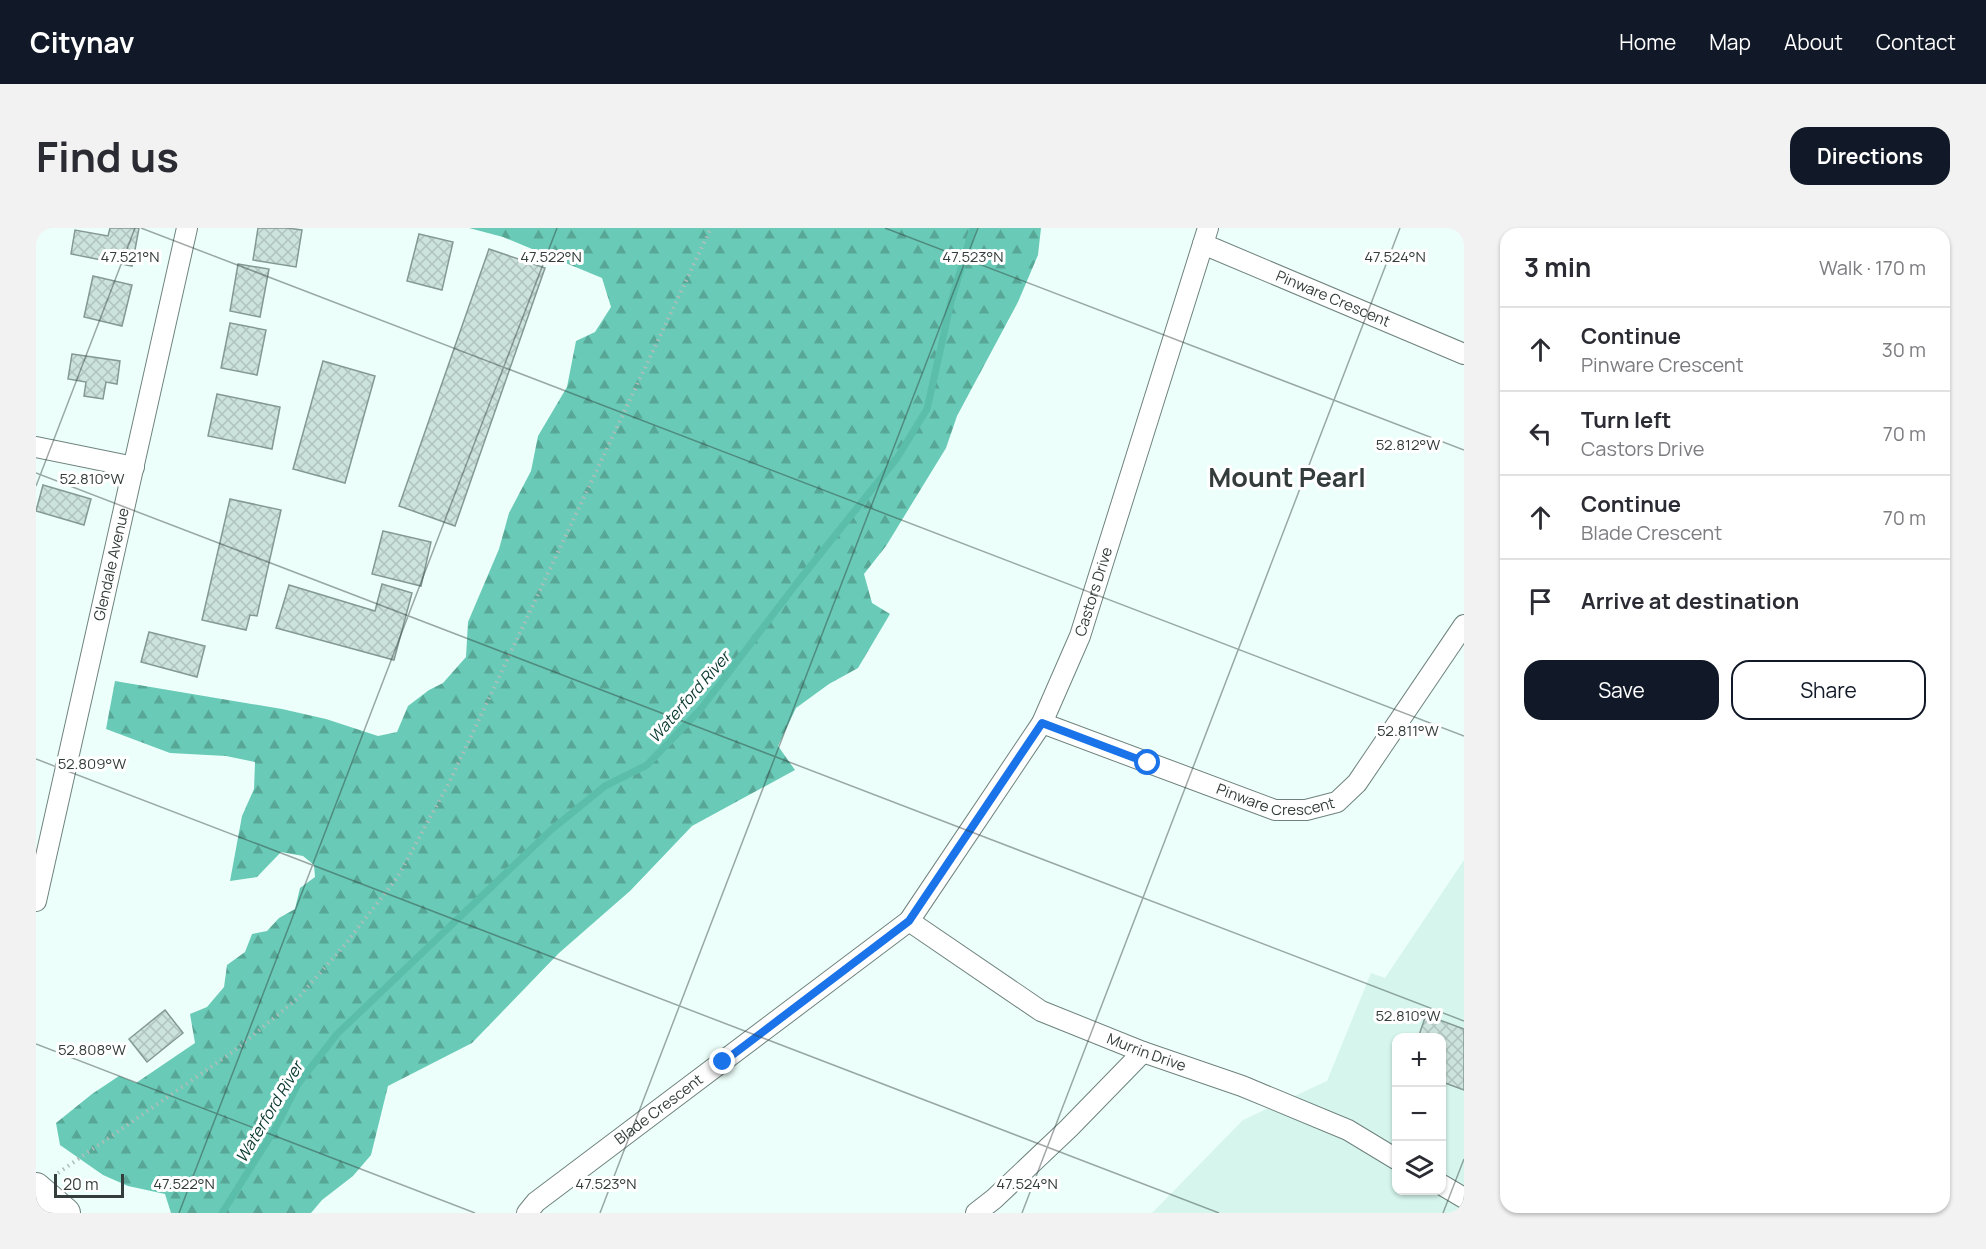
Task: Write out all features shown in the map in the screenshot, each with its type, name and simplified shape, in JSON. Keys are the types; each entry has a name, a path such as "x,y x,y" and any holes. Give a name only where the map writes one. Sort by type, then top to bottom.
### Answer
{"main road":[{"path":"46,1181 66,1213"}],"street":[{"name":"Glendale Avenue","path":"36,901 187,228"},
{"name":"Pinware Crescent","path":"1205,236 1464,354"},
{"name":"Castors Drive","path":"909,921 1042,723 1080,636 1205,236"},
{"path":"36,447 134,467"},
{"name":"Pinware Crescent","path":"1042,723 1275,810 1306,810 1337,802 1357,783 1464,625"},
{"name":"Murrin Drive","path":"909,921 1041,1011 1143,1052 1242,1086 1348,1130 1392,1157"},
{"name":"Blade Crescent","path":"527,1213 536,1202 909,921"},
{"path":"976,1213 994,1199 1069,1128 1143,1052"},
{"path":"1446,1187 1464,1198"}],"path":[{"path":"46,1181 234,1051 298,998 343,947 397,878 449,783 711,228"}],"shaded area":[{"path":"1464,860 1464,1213 1152,1213 1243,1120 1327,1081 1371,973 1385,978"}],"green space":[{"path":"469,228 1041,228 1038,255 1018,302 957,416 946,448 886,546 864,574 872,603 890,614 858,668 829,684 796,708 778,746 795,770 692,826 630,891 559,953 472,1043 388,1086 371,1155 353,1176 322,1200 311,1213 171,1213 165,1194 128,1186 103,1175 60,1145 56,1123 119,1076 136,1083 195,1043 190,1014 207,1007 224,987 227,965 245,952 252,934 267,931 279,918 295,909 300,888 315,877 314,865 303,856 281,852 257,877 230,881 242,816 254,789 255,762 226,756 170,753 106,729 115,681 282,709 326,719 378,736 397,732 408,706 429,690 443,683 466,657 468,622 499,549 509,513 531,471 538,436 567,387 576,341 595,332 611,307 602,278 503,237"}],"building":[{"path":"110,228 139,228 132,266 71,254 75,230 108,236"},
{"path":"258,228 302,230 296,267 253,260"},
{"path":"419,234 453,242 442,290 407,281"},
{"path":"489,249 545,268 455,526 399,506"},
{"path":"238,264 269,269 260,317 230,311"},
{"path":"93,276 132,285 122,326 84,317"},
{"path":"230,323 266,330 257,375 221,368"},
{"path":"72,354 120,361 117,384 106,382 103,399 84,396 86,382 68,379"},
{"path":"323,361 375,376 345,483 293,469"},
{"path":"217,394 280,407 272,449 208,436"},
{"path":"43,485 91,499 84,525 36,511"},
{"path":"230,499 281,510 257,616 250,615 246,630 202,620"},
{"path":"383,531 431,542 421,586 372,574"},
{"path":"382,584 412,593 394,660 276,628 289,585 375,611"},
{"path":"149,632 205,646 197,677 141,662"},
{"path":"165,1010 183,1033 147,1062 129,1039"},
{"path":"1426,1015 1464,1029 1464,1090 1446,1083 1446,1033 1420,1033"}],"waterway":[{"name":"Waterford River","path":"222,1213 275,1129 298,1084 337,1034 551,830 605,786 647,765 700,710 897,458 927,409 951,302 973,228"}],"district":[{"name":"Mount Pearl","path":"1287,478"}],"route":[{"path":"723,1062 909,921 1042,723 1148,763"}]}
